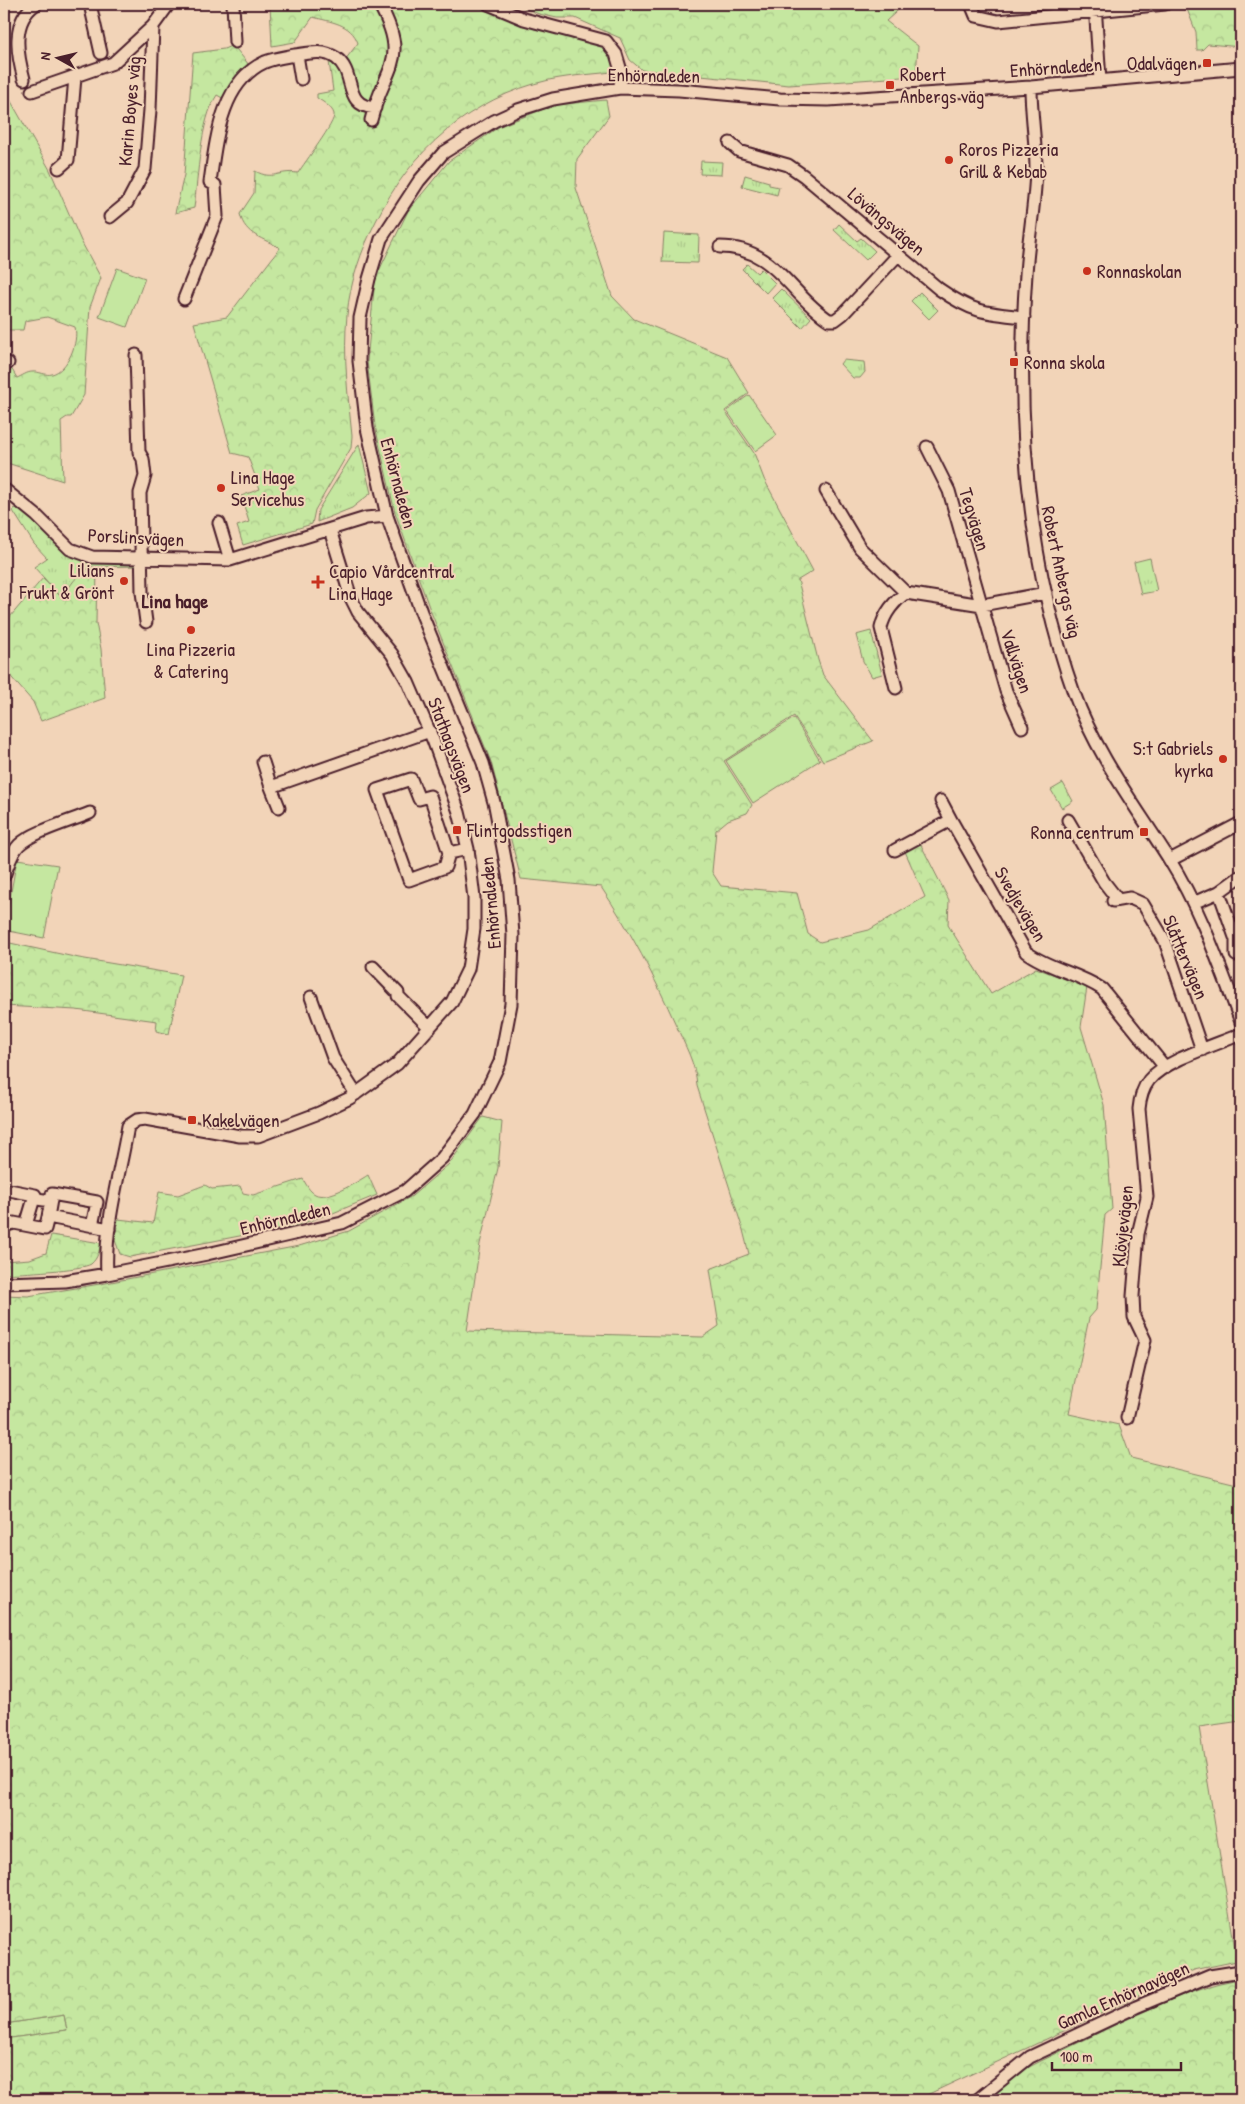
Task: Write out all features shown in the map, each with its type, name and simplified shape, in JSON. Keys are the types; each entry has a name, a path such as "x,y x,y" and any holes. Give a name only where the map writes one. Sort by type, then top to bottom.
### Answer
{"street":[{"path":"24,79 17,55 18,30 29,8 36,4"},
{"path":"90,4 101,53"},
{"path":"32,91 76,77 113,62 153,26 169,4"},
{"path":"233,4 235,42"},
{"path":"371,120 394,55 395,41 392,30 379,4"},
{"path":"488,4 524,19 606,41 616,54 621,71 620,88"},
{"path":"972,4 976,16 998,21 1095,8 1165,4"},
{"path":"1095,8 1100,81"},
{"name":"Karin Boyes väg","path":"110,217 127,203 145,169 150,110 153,26"},
{"path":"184,299 217,216 215,185 210,182 218,133 226,105 237,86 256,67 272,59 319,52 334,57 345,68 357,101 364,107 375,108"},
{"path":"296,55 301,79"},
{"name":"Enhörnaleden","path":"4,1283 65,1281 107,1274 207,1254 342,1223 405,1191 442,1158 470,1121 500,1062 511,1004 513,935 509,880 495,806 483,763 421,612 387,516 367,428 359,361 360,318 381,239 419,180 443,153 472,134 518,110 553,99 620,88 679,90 780,99 828,100 1031,87 1241,68"},
{"path":"59,168 68,160 76,77"},
{"name":"Robert Anbergs väg","path":"1031,87 1036,188 1026,271 1022,387 1027,485 1046,593 1065,665 1088,726 1119,783 1170,860 1193,903 1217,958 1241,1022"},
{"name":"Lövängsvägen","path":"730,143 739,151 753,157 788,165 804,176 938,289 958,302 974,310 991,314 1024,317"},
{"path":"720,247 744,249 765,260 775,267 813,307 829,320 835,320 843,314 898,255"},
{"path":"136,355 140,452 143,459 145,476 140,493 142,592 146,622"},
{"name":"Tegvägen","path":"927,447 949,491 982,605"},
{"name":"Porslinsvägen","path":"4,489 19,500 76,552 92,557 141,556 230,560 366,518 387,516"},
{"path":"826,491 860,548 906,593 982,605 1046,593"},
{"path":"219,523 230,560"},
{"name":"Stathagsvägen","path":"109,1229 128,1126 137,1120 152,1121 240,1136 258,1136 319,1113 356,1094 397,1064 430,1028 458,992 468,968 474,929 474,898 468,849 459,812 430,732 408,682 392,654 358,612 330,530"},
{"path":"896,688 881,628 887,612 906,593"},
{"name":"Vallvägen","path":"982,605 1006,690 1022,727"},
{"path":"271,787 430,732"},
{"path":"263,762 279,807"},
{"path":"411,779 419,799 430,796 449,853 445,867 408,880 377,790 411,779"},
{"name":"Svedjevägen","path":"941,801 1026,952 1039,962 1090,980 1102,989 1164,1066"},
{"path":"4,876 18,845 29,837 90,814"},
{"path":"895,850 951,820"},
{"name":"Slåttervägen","path":"1068,820 1116,900 1130,898 1143,904 1165,941 1202,1050"},
{"path":"1170,860 1241,823"},
{"path":"449,853 468,849"},
{"path":"1193,903 1219,892 1241,876"},
{"path":"1219,892 1236,940 1236,955"},
{"path":"373,967 398,993 398,996 430,1028"},
{"path":"311,997 333,1058 356,1094"},
{"name":"Klövjevägen","path":"1127,1418 1145,1340 1134,1317 1133,1296 1138,1234 1147,1197 1139,1109 1144,1088 1149,1080 1164,1066 1241,1034"},
{"path":"4,1189 35,1195 37,1199 51,1201"},
{"path":"4,1226 14,1223 45,1229 52,1194 97,1202 92,1226"},
{"path":"26,1225 35,1195"},
{"path":"48,1217 109,1229 107,1274"},
{"name":"Gamla Enhörnavägen","path":"977,2100 1030,2057 1136,2007 1210,1976 1241,1971"}],"green space":[{"path":"270,4 488,4 606,41 621,71 549,80 521,88 494,100 469,114 446,131 425,150 406,172 376,221 361,255 351,291 347,315 346,376 352,436 351,448 315,510 312,524 243,545 237,526 249,522 241,496 260,489 248,457 232,453 194,323 227,317 280,248 256,236 242,221 240,214 254,193 255,171 267,175 298,173 325,134 333,118 334,114 331,109 317,98 317,94 333,91 328,54 342,64 358,43 355,36 345,27 313,17 295,42 272,46"},
{"path":"515,4 905,4 886,21 918,46 916,76 789,85 642,70 630,60 620,38 575,18 557,18 539,14"},
{"path":"1185,4 1241,4 1241,47 1208,44 1202,50 1197,50 1196,32"},
{"path":"233,45 253,70 228,101 217,95 211,106 203,134 194,208 175,213 184,175 193,53 224,49"},
{"path":"4,89 50,170 81,241 101,278 90,307 84,395 71,417 61,421 63,481 4,462 4,366 8,363 17,378 30,372 52,374 63,367 71,355 76,333 75,327 47,317 25,321 23,330 6,330 4,325"},
{"path":"606,100 609,116 577,159 576,188 612,296 634,319 727,357 749,393 725,411 754,453 764,479 813,571 798,580 823,675 873,741 823,761 794,716 724,761 752,805 747,813 728,820 716,830 712,872 721,886 797,893 808,934 820,942 869,930 925,897 904,849 919,841 949,900 948,925 991,994 1036,968 1087,987 1081,1027 1104,1105 1112,1209 1105,1215 1096,1310 1089,1318 1069,1414 1119,1425 1131,1458 1241,1485 1241,1692 1238,1693 1241,1721 1199,1727 1237,1961 1194,1970 916,2100 68,2100 65,2098 60,2100 4,2100 4,2039 67,2030 64,2015 4,2024 4,1295 28,1296 106,1283 299,1246 349,1231 412,1196 449,1164 483,1117 502,1122 498,1168 480,1244 467,1331 703,1337 719,1326 710,1269 749,1254 697,1086 695,1070 690,1055 651,972 622,920 601,887 521,879 491,762 429,607 395,512 375,426 367,361 375,279 408,211 449,161 500,126 554,105"},
{"path":"701,161 722,162 721,175 700,174"},
{"path":"745,175 779,187 777,195 742,186"},
{"path":"839,224 857,241 861,238 875,251 866,260 834,230"},
{"path":"664,233 699,235 698,263 662,262"},
{"path":"747,264 757,273 761,269 775,283 766,293 742,269"},
{"path":"117,268 145,278 127,327 99,317"},
{"path":"781,289 811,318 802,328 772,298"},
{"path":"920,292 938,310 929,319 911,301"},
{"path":"843,360 864,362 865,372 860,378 853,378 840,364"},
{"path":"749,395 777,435 755,451 727,411"},
{"path":"359,444 371,493 352,508 317,522 318,510"},
{"path":"19,500 70,549 134,556 141,566 90,567 66,593 64,600 34,567 47,558 34,544 13,511"},
{"path":"1150,558 1157,591 1141,594 1134,562"},
{"path":"91,567 97,568 96,623 101,649 105,698 41,721 33,702 12,678 6,667 4,668 4,624 43,578 64,600 68,589 74,581"},
{"path":"871,631 882,674 872,677 863,661 856,635"},
{"path":"794,718 820,760 753,803 726,761"},
{"path":"1063,783 1073,801 1062,808 1051,790"},
{"path":"17,859 58,865 44,938 4,930"},
{"path":"4,939 10,943 79,958 181,975 169,1034 156,1031 157,1021 76,1010 4,1006"},
{"path":"368,1175 377,1195 297,1225 130,1257 120,1254 115,1240 118,1219 153,1223 159,1192 178,1195 205,1185 212,1189 240,1186 243,1193 253,1195 303,1179 313,1193 327,1195 342,1190"},
{"path":"51,1235 101,1243 98,1254 91,1264 85,1266 63,1270 4,1274 4,1261 30,1259 46,1253"},
{"path":"1241,1980 1241,2100 964,2100 1160,2004 1204,1987"},
{"path":"64,2015 67,2030 4,2039 4,2024"}],"place":[{"name":"Odalvägen","path":"1207,63"},
{"name":"Robert Anbergs väg","path":"890,85"},
{"name":"Roros Pizzeria Grill & Kebab","path":"949,160"},
{"name":"Ronnaskolan","path":"1087,271"},
{"name":"Ronna skola","path":"1014,362"},
{"name":"Lina Hage Servicehus","path":"221,488"},
{"name":"Lilians Frukt & Grönt","path":"124,581"},
{"name":"Capio Vårdcentral Lina Hage","path":"318,582"},
{"name":"Lina Pizzeria & Catering","path":"191,630"},
{"name":"S:t Gabriels kyrka","path":"1223,759"},
{"name":"Flintgodsstigen","path":"457,830"},
{"name":"Ronna centrum","path":"1144,832"},
{"name":"Kakelvägen","path":"192,1120"}],"district":[{"name":"Lina hage","path":"175,600"}]}
